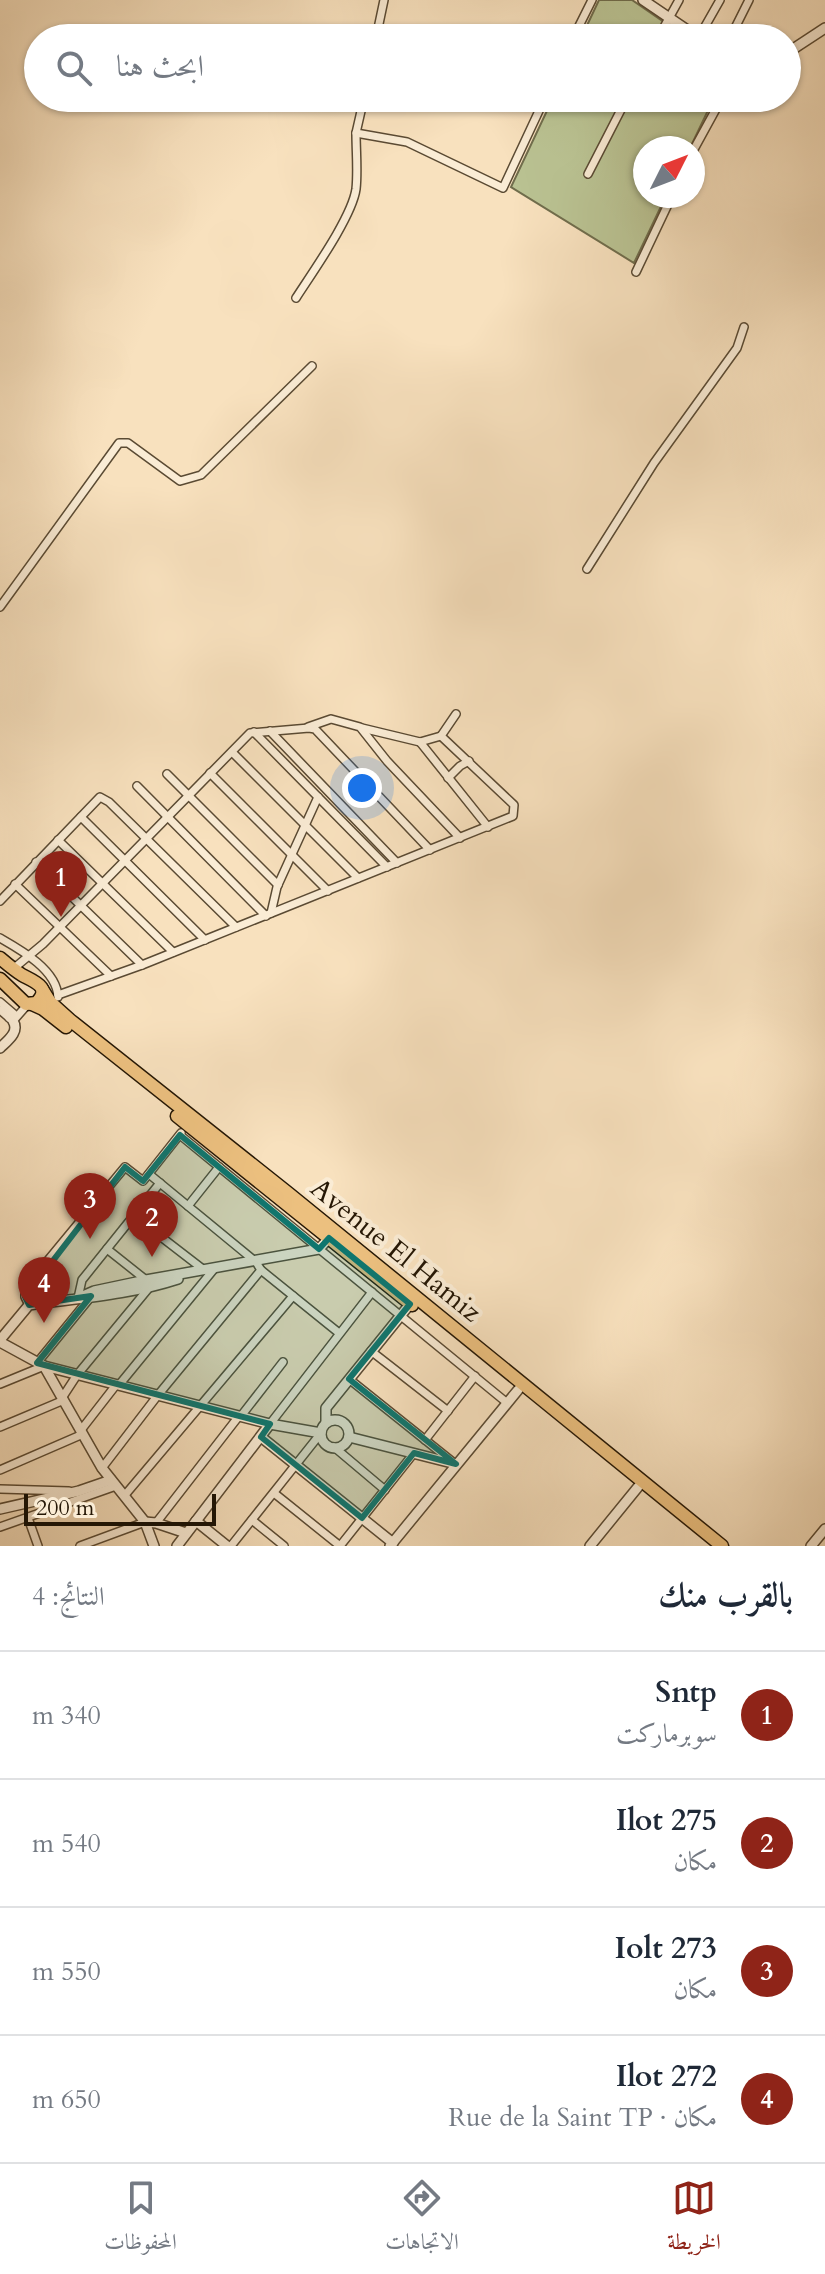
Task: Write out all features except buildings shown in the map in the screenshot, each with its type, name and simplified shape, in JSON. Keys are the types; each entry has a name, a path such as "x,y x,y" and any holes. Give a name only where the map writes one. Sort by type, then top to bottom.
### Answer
{"highway":[{"name":"Avenue El Hamiz","path":"0,958 37,982 56,1001 722,1546"},
{"path":"0,979 21,1000 49,1013 184,1130 329,1238 710,1546"},
{"path":"30,1004 42,997 42,989"}],"street":[{"path":"379,24 384,0"},
{"path":"580,24 592,0"},
{"path":"643,0 677,24"},
{"path":"665,24 679,0"},
{"path":"707,24 720,0"},
{"path":"737,24 749,0"},
{"path":"801,44 825,28"},
{"path":"296,298 336,235 353,200 356,190 356,133 361,112"},
{"path":"356,133 407,142 503,188 538,112"},
{"path":"588,174 620,112"},
{"path":"701,136 714,112"},
{"path":"636,272 666,208"},
{"path":"587,569 654,463 737,348 744,327"},
{"path":"0,607 119,443 128,443 180,481 201,475 312,366"},
{"path":"306,728 331,719 420,742 441,736 456,714"},
{"path":"360,727 387,761 460,838"},
{"path":"13,969 60,927 250,733 315,729 430,850"},
{"path":"270,731 397,863"},
{"path":"254,732 387,867"},
{"path":"0,938 50,975 56,984 56,1001 111,976 513,816 514,805 441,736"},
{"path":"420,742 488,827"},
{"path":"232,752 358,878"},
{"path":"448,778 469,761"},
{"path":"210,773 328,891"},
{"path":"167,774 278,885"},
{"path":"137,786 268,915"},
{"path":"0,901 100,797 109,802 236,927"},
{"path":"268,915 278,885 318,797"},
{"path":"81,817 205,940"},
{"path":"58,840 173,952"},
{"path":"36,862 142,965"},
{"path":"15,884 111,976"},
{"path":"0,1002 14,1014 11,1020"},
{"path":"11,1020 30,1004"},
{"path":"0,1010 11,1020 15,1031 0,1048"},
{"path":"29,1305 25,1288 125,1167 143,1181 184,1130 219,1167 506,1402"},
{"path":"188,1206 219,1167"},
{"path":"149,1174 339,1333"},
{"path":"83,1298 82,1280 160,1183"},
{"path":"134,1216 209,1270"},
{"path":"0,1384 40,1364 83,1298 94,1291 147,1284 209,1270 258,1266 319,1249 329,1238"},
{"path":"107,1249 147,1284"},
{"path":"102,1468 258,1266"},
{"path":"0,1470 82,1432 209,1270"},
{"path":"0,1427 63,1399 77,1375 147,1284"},
{"path":"177,1546 372,1292"},
{"path":"125,1495 293,1296"},
{"path":"83,1298 29,1305 0,1341 40,1364 77,1375 270,1424 321,1433"},
{"path":"196,1521 229,1546 321,1433 326,1423 326,1408 410,1304"},
{"path":"371,1351 448,1411"},
{"path":"156,1523 283,1362"},
{"path":"40,1364 102,1468 145,1522 154,1546"},
{"path":"425,1440 475,1376"},
{"path":"349,1379 456,1464"},
{"path":"261,1437 391,1544 518,1390"},
{"path":"326,1423 341,1421 348,1428 349,1437 341,1446 334,1447"},
{"path":"321,1433 325,1443 334,1447 385,1490"},
{"path":"349,1437 456,1464"},
{"path":"274,1493 340,1546 414,1453"},
{"path":"0,1509 114,1483"},
{"path":"0,1527 114,1483"},
{"path":"590,1546 638,1487"},
{"path":"0,1489 79,1491"},
{"path":"28,1518 38,1546"},
{"path":"252,1520 284,1546"},
{"path":"80,1546 145,1522 186,1533"},
{"path":"811,1546 825,1529"}],"highlighted area":[{"path":"180,1135 319,1249 329,1238 410,1304 349,1379 456,1464 414,1453 362,1518 261,1437 270,1424 37,1363 91,1296 29,1305 25,1297 125,1167 143,1181"}],"green space":[{"path":"599,0 632,0 667,24 588,24"},
{"path":"546,112 707,112 696,136 633,136 633,208 660,208 634,263 511,187"}],"place":[{"name":"Sntp","path":"61,917"},
{"name":"Iolt 273","path":"90,1239"},
{"name":"Ilot 275","path":"152,1257"},
{"name":"Ilot 272","path":"44,1323"}]}
